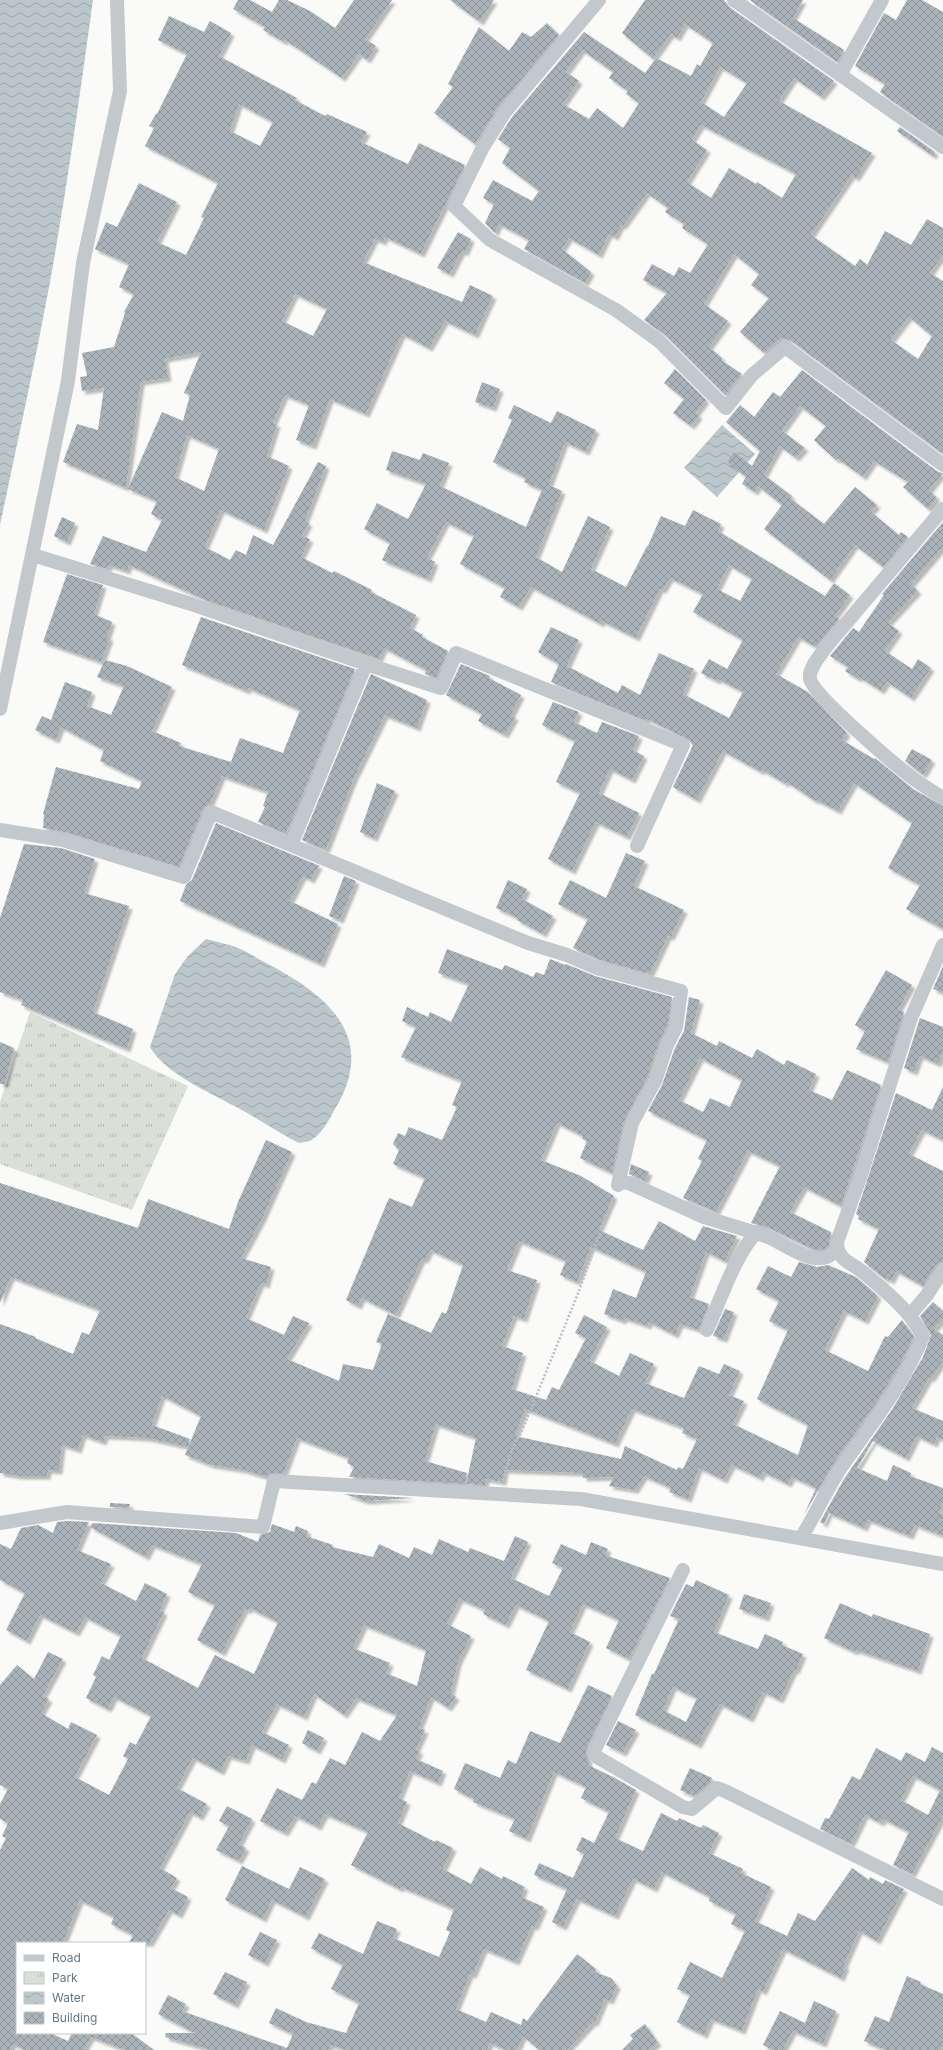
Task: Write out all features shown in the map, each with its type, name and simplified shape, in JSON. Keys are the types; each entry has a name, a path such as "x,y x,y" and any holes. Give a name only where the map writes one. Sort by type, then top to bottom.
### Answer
{"street":[{"path":"0,709 68,381 83,263 120,90 117,0"},
{"path":"599,0 505,112 483,147 454,206 490,240 616,310 659,341 726,408 752,375 785,346 943,465"},
{"path":"734,0 943,147"},
{"path":"840,75 882,0"},
{"path":"943,509 826,647 814,665 809,676 812,685 821,696 861,733 910,776 943,798"},
{"path":"33,555 192,604 366,664 442,688 456,653 683,746 637,846"},
{"path":"291,845 366,664"},
{"path":"0,830 63,840 184,878 211,812 528,943 567,955 597,968 681,991 676,1027 667,1045 655,1081 632,1123 618,1184 629,1183 704,1216 756,1233 765,1234 784,1245 817,1258 827,1257 837,1250"},
{"path":"801,1538 842,1467 866,1435 917,1350 923,1336 916,1322 910,1315 863,1272 844,1258 837,1250 837,1242 904,1039 943,945"},
{"path":"707,1330 739,1258 748,1241 756,1233"},
{"path":"910,1315 927,1296 943,1270"},
{"path":"0,1523 67,1512 263,1527 274,1481 581,1499 943,1564"},
{"path":"683,1570 595,1749 594,1753 597,1757 683,1807 692,1809 717,1788 725,1791 943,1899"}],"path":[{"path":"499,1494 512,1449 524,1426 577,1296 618,1184"}],"green space":[{"path":"30,1012 188,1086 132,1210 0,1164 0,1102"}],"water":[{"path":"0,0 93,0 68,176 50,282 0,525"},
{"path":"722,425 755,454 717,497 684,468"},
{"path":"206,939 230,945 242,950 288,975 308,988 324,1002 338,1018 347,1036 351,1055 349,1077 339,1102 328,1122 312,1140 299,1143 190,1082 167,1066 157,1057 150,1047 175,974 187,957"}],"building":[{"path":"238,0 250,0 272,12 279,0 287,0 310,11 335,28 354,0 392,0 365,39 376,46 367,60 359,54 342,78 285,40 284,42 263,30 265,27 233,9"},
{"path":"450,0 494,0 480,22"},
{"path":"645,0 724,0 729,7 834,81 821,97 794,78 779,101 872,153 856,178 852,175 811,235 855,266 860,259 867,265 885,231 911,245 927,219 943,228 943,255 930,273 943,281 943,454 790,340 781,338 764,353 740,332 769,298 751,285 759,274 734,254 704,304 728,321 709,347 722,358 721,360 742,374 725,395 665,335 644,320 667,293 643,280 652,264 674,276 679,267 690,273 708,244 682,228 684,224 665,212 668,208 647,193 623,226 621,225 615,237 609,234 599,255 569,238 562,249 591,272 585,283 524,249 529,240 499,224 495,233 485,223 494,204 483,198 493,180 532,201 539,191 502,163 510,148 498,139 512,117 584,32 645,73 656,58 691,76 697,64 700,66 713,43 685,24 677,38 671,34 653,59 622,33","holes":["582,50 613,72 609,78 628,91 626,94 639,103 623,128 597,108 589,119 563,104 579,81 566,72","720,67 747,83 724,117 701,102","701,125 796,174 782,198 757,182 756,184 729,168 711,198 687,182 707,150 692,140","909,317 932,336 918,359 891,340"]},
{"path":"803,0 793,18 844,50 837,62 751,1"},
{"path":"907,0 922,0 943,12 943,137 880,92 885,84 855,66 884,13 896,20"},
{"path":"169,16 204,32 210,21 231,33 219,56 297,98 295,100 325,116 327,114 367,132 361,142 408,164 419,143 465,165 421,254 385,237 383,242 375,239 363,262 462,302 470,285 493,296 475,335 445,321 429,348 402,334 366,414 330,399 313,446 296,440 309,405 285,395 273,423 277,424 267,456 289,466 264,530 221,510 205,547 230,560 236,550 246,555 253,535 273,545 318,462 326,466 305,521 309,523 302,536 310,539 301,557 332,573 334,571 372,590 371,592 416,615 410,628 423,635 422,637 448,651 436,678 425,674 426,670 384,648 379,659 208,601 129,565 127,571 109,565 108,569 90,564 103,536 146,552 162,520 151,514 157,501 128,489 162,412 183,421 190,395 184,393 201,352 165,359 168,378 141,382 126,488 63,462 77,424 98,430 104,388 82,391 80,377 87,376 82,353 114,347 125,313 124,312 134,294 119,287 129,264 95,249 106,222 117,227 139,183 177,202 157,242 186,255 204,218 201,217 218,183 145,146 154,128 149,126 157,114 187,54 158,40","holes":["239,104 273,122 260,146 230,131","295,294 327,309 313,336 282,321","187,435 219,449 204,491 175,477"]},
{"path":"547,23 559,35 498,107 475,144 434,113 453,87 448,84 479,27 509,51 522,32 531,37"},
{"path":"900,127 935,152 933,156 897,131"},
{"path":"458,232 471,239 465,253 462,251 450,274 437,268"},
{"path":"675,369 706,400 696,413 699,416 691,426 673,413 684,399 664,383"},
{"path":"802,370 938,472 943,473 929,490 937,498 928,509 903,487 908,482 874,461 863,477 838,459 836,460 814,440 826,426 800,406 782,431 805,448 796,458 780,446 764,475 792,496 790,498 824,524 855,487 877,505 871,512 899,535 901,532 908,537 883,567 855,545 830,580 764,529 782,505 758,486 755,492 742,484 746,477 727,462 734,452 752,466 760,451 726,422 740,405 754,417 773,392 780,397"},
{"path":"482,382 500,389 493,408 475,402"},
{"path":"514,405 551,423 557,411 596,430 586,452 565,442 549,485 562,491 536,557 562,572 588,516 610,527 591,569 626,587 648,546 661,516 685,526 693,510 721,524 718,531 825,596 834,583 850,595 835,616 839,619 816,647 798,637 776,674 808,692 847,733 842,740 874,759 875,758 913,789 943,806 943,929 906,909 920,885 888,868 912,823 854,783 838,811 816,800 815,801 787,782 786,784 762,770 761,772 723,751 697,800 673,787 693,745 689,740 647,719 646,721 551,682 559,664 538,652 551,627 579,640 567,666 618,693 622,685 640,695 659,653 694,669 683,694 729,718 743,692 718,679 717,681 701,673 709,659 727,669 743,640 693,612 703,594 670,578 663,590 660,589 636,638 602,621 601,624 531,587 519,607 500,597 505,588 460,564 474,536 446,522 427,558 435,562 428,579 382,560 390,543 364,529 377,503 408,519 426,484 386,470 392,451 420,460 423,453 449,463 440,486 526,527 542,490 524,482 526,478 493,462 512,420 508,418","holes":["729,565 752,579 740,601 717,589"]},
{"path":"62,517 75,523 67,542 54,536"},
{"path":"943,522 943,547 911,584 918,591 888,623 899,631 885,651 912,669 918,659 931,668 911,698 887,682 881,691 859,677 858,679 845,671 848,667 830,656 853,628 859,632 884,595 882,594"},
{"path":"67,574 103,585 94,614 112,622 107,637 110,638 101,662 43,642"},
{"path":"201,617 355,669 286,834 258,822 265,807 263,806 268,792 222,776 210,804 203,809 179,867 65,832 43,828 43,814 56,767 139,789 142,781 100,761 104,750 61,727 56,740 35,730 42,716 51,720 65,682 92,692 87,706 111,715 124,686 97,677 105,660 127,666 172,687 152,731 181,743 179,746 231,762 240,738 283,753 300,710 248,688 247,691 182,665"},
{"path":"461,664 490,676 489,678 521,695 511,715 515,717 505,735 478,721 482,714 446,695"},
{"path":"371,674 427,700 417,728 385,715 354,778 326,850 302,840"},
{"path":"553,702 579,712 574,722 597,733 602,722 639,736 633,750 644,756 632,780 610,769 599,793 639,813 627,837 596,822 572,871 548,859 580,793 556,782 575,741 542,725"},
{"path":"912,749 932,760 923,775 905,761"},
{"path":"377,783 395,791 374,838 360,832"},
{"path":"216,823 320,866 311,880 303,876 290,901 338,924 321,964 180,901 186,885 192,880"},
{"path":"24,844 61,848 95,859 84,893 129,906 93,1012 133,1029 127,1049 21,1005 23,1000 0,992 0,918"},
{"path":"626,853 645,861 634,886 684,910 671,937 668,936 650,974 600,960 573,948 588,919 558,904 570,880 606,898"},
{"path":"344,876 356,881 340,920 329,916"},
{"path":"508,880 527,889 522,899 553,916 543,934 517,920 518,918 496,908"},
{"path":"447,949 502,970 505,965 533,977 536,972 544,975 550,959 595,976 672,997 668,1024 659,1042 647,1078 624,1121 612,1173 580,1158 587,1141 582,1139 583,1136 557,1123 541,1160 581,1176 614,1196 599,1230 643,1250 659,1221 695,1241 703,1226 737,1236 725,1261 706,1252 690,1297 709,1304 699,1330 680,1324 675,1335 649,1322 648,1326 624,1318 623,1321 604,1314 613,1289 636,1298 646,1272 591,1247 577,1282 560,1275 566,1261 519,1241 507,1270 537,1280 524,1319 514,1316 502,1346 523,1353 512,1389 546,1400 552,1387 559,1390 586,1338 575,1333 584,1315 607,1327 590,1361 619,1376 630,1353 654,1364 645,1383 684,1398 699,1366 719,1374 724,1364 740,1371 729,1395 744,1401 733,1424 798,1455 808,1425 757,1399 788,1330 769,1321 779,1301 756,1289 768,1266 791,1277 799,1262 817,1267 828,1265 856,1277 878,1296 865,1321 844,1311 825,1350 868,1371 885,1336 888,1337 902,1320 910,1331 914,1337 899,1366 879,1399 835,1461 804,1515 816,1488 792,1477 788,1484 763,1472 760,1478 732,1465 724,1480 699,1468 688,1499 669,1492 671,1488 644,1476 635,1490 609,1486 614,1477 583,1478 583,1473 505,1470 503,1482 486,1479 485,1485 466,1484 476,1438 436,1424 425,1461 467,1473 465,1484 349,1477 354,1467 347,1463 349,1458 297,1438 284,1473 271,1473 266,1477 243,1470 211,1465 185,1455 201,1416 162,1396 152,1425 190,1439 188,1447 147,1438 105,1436 103,1442 83,1435 78,1450 62,1445 59,1471 48,1470 47,1476 19,1476 0,1473 0,1324 36,1337 35,1338 73,1354 82,1332 89,1335 100,1310 11,1277 0,1303 0,1183 138,1228 148,1199 229,1229 238,1202 266,1140 292,1152 263,1217 241,1258 271,1267 266,1285 261,1283 246,1318 284,1335 293,1316 309,1323 287,1359 339,1381 343,1364 373,1370 382,1344 376,1342 388,1314 431,1333 442,1312 446,1314 463,1265 430,1250 425,1260 422,1259 396,1315 362,1298 358,1306 346,1300 389,1198 412,1207 425,1178 393,1164 399,1150 393,1144 398,1133 405,1136 409,1127 442,1140 457,1107 452,1105 462,1081 401,1057 416,1027 402,1021 407,1007 428,1017 430,1012 451,1022 469,984 438,973","holes":["525,1409 615,1444 632,1409 684,1428 682,1433 697,1439 683,1469 678,1467 677,1470 625,1446 621,1459 515,1436"]},
{"path":"943,966 943,993 933,989"},
{"path":"886,970 912,985 898,1010 904,1012 888,1062 856,1049 865,1031 855,1025"},
{"path":"689,997 700,1000 691,1033 717,1046 719,1041 752,1058 757,1049 784,1065 787,1060 816,1074 809,1090 832,1100 847,1070 881,1085 841,1206 804,1187 790,1212 831,1232 829,1246 824,1249 812,1249 767,1227 751,1223 780,1166 748,1151 716,1212 683,1198 702,1161 698,1159 707,1140 648,1111 662,1085 675,1048 684,1031","holes":["700,1058 742,1080 730,1107 710,1098 703,1112 679,1100"]},
{"path":"920,1018 943,1027 943,1052 938,1064 920,1056 914,1072 904,1068"},
{"path":"0,1042 14,1048 5,1084 0,1084"},
{"path":"943,1087 943,1140 922,1130 909,1154 943,1171 943,1261 936,1265 923,1286 896,1271 891,1281 886,1278 886,1280 864,1262 879,1229 858,1219 859,1216 856,1214 896,1093 932,1110"},
{"path":"631,1164 649,1172 645,1181 629,1174"},
{"path":"933,1302 943,1311 943,1319 934,1329 943,1335 943,1361 931,1379 929,1378 912,1408 943,1421 943,1440 937,1437 934,1444 917,1436 906,1458 873,1441 857,1468 887,1481 893,1465 911,1473 910,1476 943,1488 943,1502 939,1513 943,1515 943,1536 915,1525 910,1536 868,1520 864,1528 829,1513 824,1524 820,1522 844,1479 893,1408 923,1357 931,1335 920,1316"},
{"path":"725,1309 734,1312 724,1339 713,1336"},
{"path":"344,1494 414,1498 366,1501"},
{"path":"110,1503 130,1504 129,1508 110,1507"},
{"path":"57,1522 89,1522 77,1550 111,1564 101,1583 136,1601 145,1583 167,1594 160,1610 164,1612 142,1658 198,1688 215,1655 254,1674 278,1622 249,1608 248,1611 245,1609 222,1653 197,1640 215,1605 188,1592 202,1564 152,1545 146,1557 90,1527 93,1523 236,1533 258,1542 260,1535 270,1532 272,1524 294,1532 296,1526 308,1531 306,1536 333,1545 332,1547 373,1557 379,1544 409,1558 414,1547 432,1555 439,1539 468,1552 470,1548 504,1561 515,1536 528,1542 511,1578 549,1596 563,1568 552,1563 561,1544 586,1555 591,1542 608,1549 605,1555 670,1578 629,1659 606,1648 619,1620 583,1604 570,1632 590,1642 568,1689 526,1670 549,1621 516,1605 506,1625 483,1614 485,1610 460,1599 447,1624 471,1636 458,1662 451,1693 456,1697 448,1708 431,1697 419,1728 425,1730 416,1750 420,1751 416,1759 443,1771 438,1783 410,1771 399,1798 407,1802 398,1823 435,1842 436,1840 453,1848 443,1869 471,1884 480,1867 502,1879 503,1876 525,1887 521,1897 544,1907 535,1927 532,1926 516,1962 484,1949 473,1975 470,1974 456,2009 486,2022 491,2012 521,2025 523,2018 527,2021 577,1954 596,1969 595,1972 611,1978 617,1986 610,2001 605,1999 595,2023 593,2022 567,2050 539,2050 523,2036 517,2050 506,2050 490,2043 487,2050 346,2050 330,2045 329,2050 211,2050 165,2037 166,2033 195,2033 158,2014 168,1995 186,2004 182,2011 287,2048 293,2034 269,2023 276,2008 306,2022 346,2033 359,2003 331,1989 343,1965 311,1948 319,1933 363,1954 377,1921 397,1929 393,1938 439,1957 450,1932 446,1930 454,1909 401,1887 400,1889 351,1865 368,1832 325,1814 318,1827 295,1816 285,1833 260,1821 277,1788 302,1800 312,1782 316,1784 330,1758 345,1765 362,1732 380,1741 397,1715 356,1698 344,1715 314,1694 304,1717 277,1704 262,1732 289,1745 282,1760 252,1745 246,1761 228,1756 221,1772 193,1758 177,1788 207,1804 200,1817 190,1812 160,1868 177,1878 171,1888 188,1897 179,1915 169,1910 150,1943 130,1942 133,1935 111,1924 114,1917 80,1900 63,1942 16,1942 16,2034 52,2034 68,2041 72,2034 132,2034 154,2050 125,2050 91,2037 85,2048 90,2050 25,2050 13,2044 10,2050 0,2050 0,1850 6,1838 2,1836 8,1823 0,1819 0,1804 8,1789 0,1785 0,1685 17,1665 34,1679 48,1652 63,1659 43,1696 49,1699 41,1713 68,1729 71,1722 97,1735 75,1777 109,1795 128,1759 123,1756 130,1742 136,1745 151,1716 114,1697 108,1709 86,1698 96,1677 93,1675 102,1656 109,1660 121,1636 85,1617 76,1633 40,1615 27,1641 6,1630 25,1593 0,1580 0,1544 11,1549 21,1528 38,1525 53,1533","holes":["364,1625 426,1650 417,1686 386,1673 390,1663 353,1648"]},
{"path":"696,1580 729,1595 714,1632 758,1649 765,1634 783,1642 782,1645 803,1654 796,1671 794,1670 780,1700 763,1692 750,1719 720,1704 698,1745 635,1715 652,1674 654,1674 679,1619 670,1616 686,1584 693,1587","holes":["673,1687 697,1698 686,1722 663,1710"]},
{"path":"744,1594 771,1603 766,1618 739,1609"},
{"path":"840,1603 872,1617 873,1614 930,1634 918,1671 856,1650 855,1652 824,1638"},
{"path":"588,1685 612,1696 587,1747 586,1754 589,1761 588,1765 636,1790 615,1838 643,1851 661,1813 677,1821 679,1818 701,1828 703,1825 719,1833 709,1853 743,1869 741,1873 771,1887 755,1921 787,1936 798,1913 815,1921 852,1868 869,1880 870,1877 883,1884 885,1880 904,1889 877,1941 859,1931 844,1965 846,1966 841,1978 783,1949 763,1992 758,1989 742,2031 711,2019 704,2035 677,2022 690,1995 677,1989 690,1962 722,1978 745,1931 731,1924 736,1914 709,1901 710,1897 662,1872 654,1889 633,1879 615,1916 577,1899 563,1927 552,1922 567,1889 534,1875 539,1863 573,1878 584,1854 576,1850 582,1837 594,1843 609,1812 581,1798 586,1787 554,1772 527,1839 509,1831 515,1819 473,1802 474,1799 454,1789 465,1763 500,1778 508,1760 516,1764 530,1731 560,1743"},
{"path":"618,1721 636,1730 623,1753 606,1745"},
{"path":"308,1730 324,1738 317,1751 302,1743"},
{"path":"932,1747 943,1753 943,1816 912,1874 893,1865 909,1832 883,1819 881,1823 865,1815 851,1844 820,1829 825,1818 829,1819 852,1776 860,1780 876,1748 901,1761 906,1752 925,1762","holes":["913,1776 940,1790 928,1815 901,1800"]},
{"path":"690,1768 712,1778 709,1784 694,1796 680,1790"},
{"path":"227,1806 252,1819 239,1844 246,1848 239,1861 216,1850 229,1826 219,1821"},
{"path":"242,1866 289,1889 300,1867 325,1879 306,1917 272,1900 263,1919 225,1900"},
{"path":"260,1932 277,1940 265,1963 248,1955"},
{"path":"225,1972 247,1982 235,2005 213,1994"},
{"path":"907,1976 921,1982 920,1984 943,1994 943,2045 941,2050 886,2050 864,2041 875,2016 889,2022"},
{"path":"814,2001 836,2011 823,2044 793,2031 783,2050 773,2050 763,2045 780,2011 805,2023"},
{"path":"645,2024 658,2043 648,2050 622,2050 633,2039 630,2035"}]}
